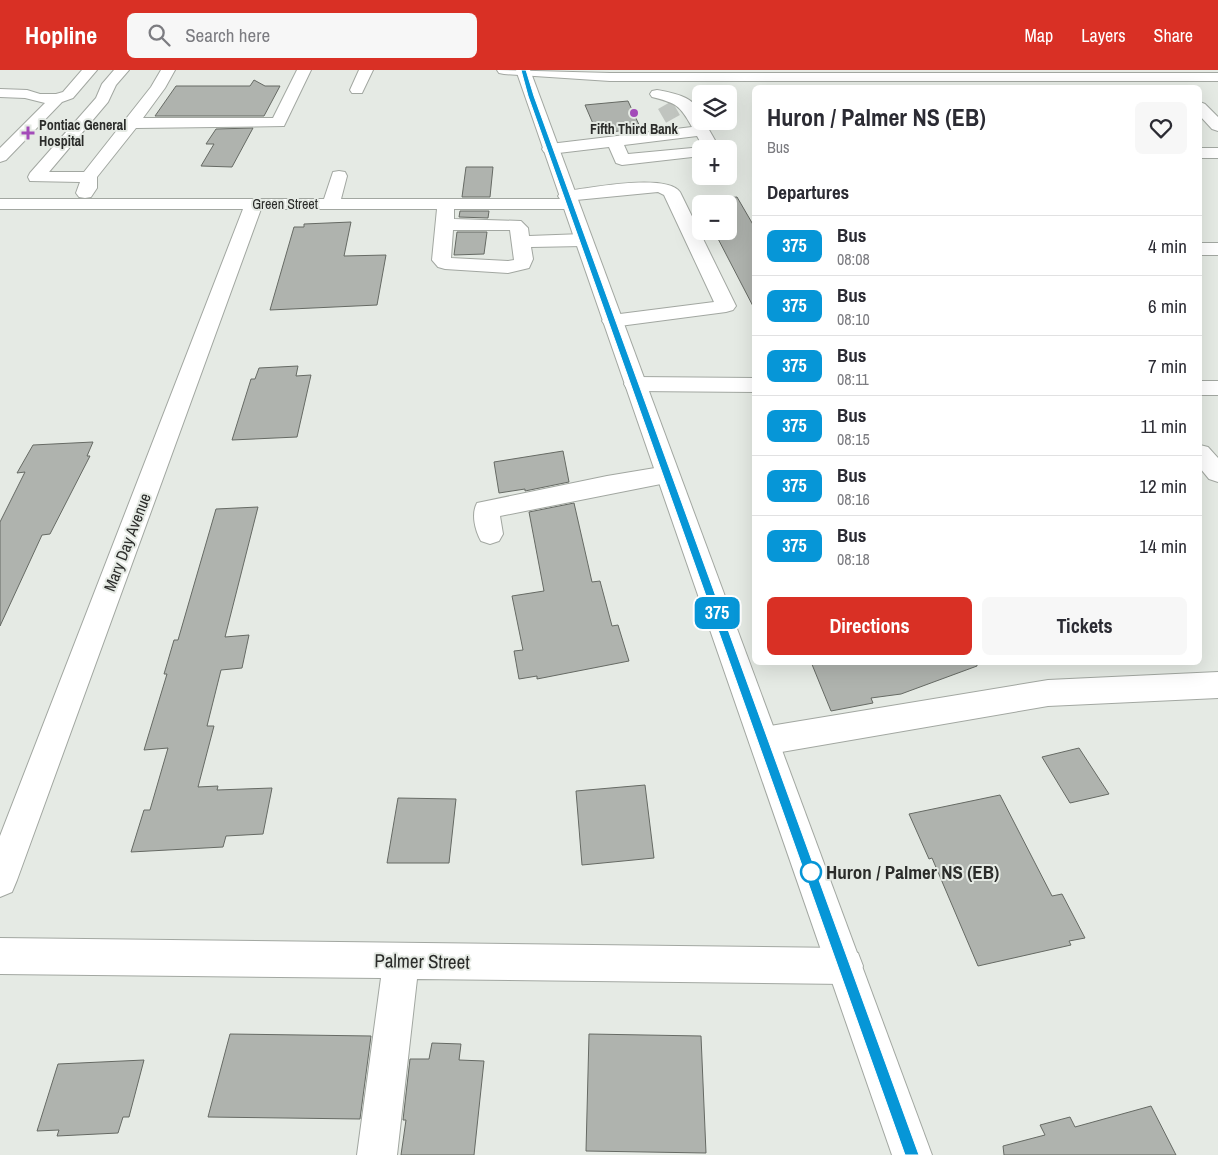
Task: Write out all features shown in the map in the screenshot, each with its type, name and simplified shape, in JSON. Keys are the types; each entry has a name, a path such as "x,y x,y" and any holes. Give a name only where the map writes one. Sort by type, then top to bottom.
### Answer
{"main road":[{"path":"57,99 52,95 75,70"},
{"path":"0,93 27,94 38,98 57,99 68,95 90,70"},
{"path":"89,177 36,177 103,99 110,84 122,70"},
{"path":"77,204 88,188 89,177 158,88 168,70"},
{"path":"132,123 278,123 304,70"},
{"path":"357,90 366,70"},
{"path":"504,70 573,76 647,77 683,74 926,82 1176,82 1218,77"},
{"path":"523,71 912,1155"},
{"path":"647,77 661,100 675,97 685,102 707,140"},
{"path":"0,158 57,99"},
{"path":"1202,109 1218,126"},
{"path":"550,149 614,140 677,126 702,131"},
{"path":"614,140 622,160 692,153"},
{"path":"1202,154 1218,153"},
{"path":"331,204 339,176"},
{"name":"Green Street","path":"0,204 446,204 568,200 647,187 661,187 671,192 726,306 612,321"},
{"name":"Mary Day Avenue","path":"0,880 254,204"},
{"path":"444,224 515,225 519,228 524,259 522,264 516,266 452,265 441,260 444,224 446,204"},
{"path":"521,242 583,240"},
{"path":"1202,249 1218,249"},
{"path":"635,384 752,385"},
{"path":"1202,388 1218,388"},
{"path":"1202,455 1218,474"},
{"path":"490,534 486,510 607,485 667,475"},
{"path":"764,741 1048,693 1218,685"},
{"name":"Palmer Street","path":"0,956 845,966"},
{"path":"377,1155 401,961"}],"building":[{"path":"254,80 265,86 280,86 264,116 155,116 176,86 250,86"},
{"name":"Fifth Third Bank","path":"628,101 641,129 597,133 585,105"},
{"path":"253,128 232,167 201,166 214,144 206,144 216,129"},
{"path":"466,167 493,167 490,197 462,197"},
{"path":"737,197 752,223 752,304 719,240 737,240"},
{"path":"460,211 489,211 488,218 459,217"},
{"path":"351,222 344,256 386,255 377,305 270,310 294,227 304,227 304,224"},
{"path":"457,232 487,232 484,254 454,255"},
{"path":"298,366 296,376 311,375 297,437 232,440 251,379 255,379 259,368"},
{"path":"93,442 87,456 90,456 50,534 42,535 0,626 0,522 25,472 17,473 33,445"},
{"path":"563,451 569,482 525,491 525,489 499,493 494,462"},
{"path":"574,503 592,582 600,581 612,626 618,625 629,661 537,679 537,676 519,679 514,651 523,650 512,596 544,591 529,512"},
{"path":"258,507 225,637 249,635 242,668 221,670 207,726 214,726 198,787 218,786 217,790 272,788 263,834 226,836 223,847 131,852 144,810 150,810 168,748 144,750 167,674 164,674 174,640 178,640 216,509"},
{"path":"812,665 977,665 901,694 871,698 873,703 831,711"},
{"path":"1079,748 1109,794 1070,803 1042,757"},
{"path":"645,785 654,858 582,865 576,791"},
{"path":"1000,795 1052,896 1062,894 1085,938 1069,941 1071,945 978,966 932,858 929,859 909,814"},
{"path":"398,798 456,799 449,863 387,863"},
{"path":"230,1034 371,1036 360,1119 208,1117"},
{"path":"589,1034 701,1036 706,1153 586,1151"},
{"path":"432,1043 461,1044 459,1060 484,1061 474,1155 401,1155 406,1120 403,1120 410,1059 429,1059"},
{"path":"144,1060 129,1117 123,1117 118,1133 57,1136 59,1130 37,1131 58,1064"},
{"path":"1151,1106 1176,1155 1004,1155 1003,1146 1045,1135 1040,1125 1070,1117 1075,1127"}],"tunnel":[{"path":"665,105 673,119"}],"bus line":[{"name":"375","path":"523,70 912,1155"}],"place":[{"name":"Fifth Third Bank","path":"634,113"},
{"name":"Pontiac General Hospital","path":"28,133"},
{"name":"Huron / Palmer NS (EB)","path":"811,872"}]}
